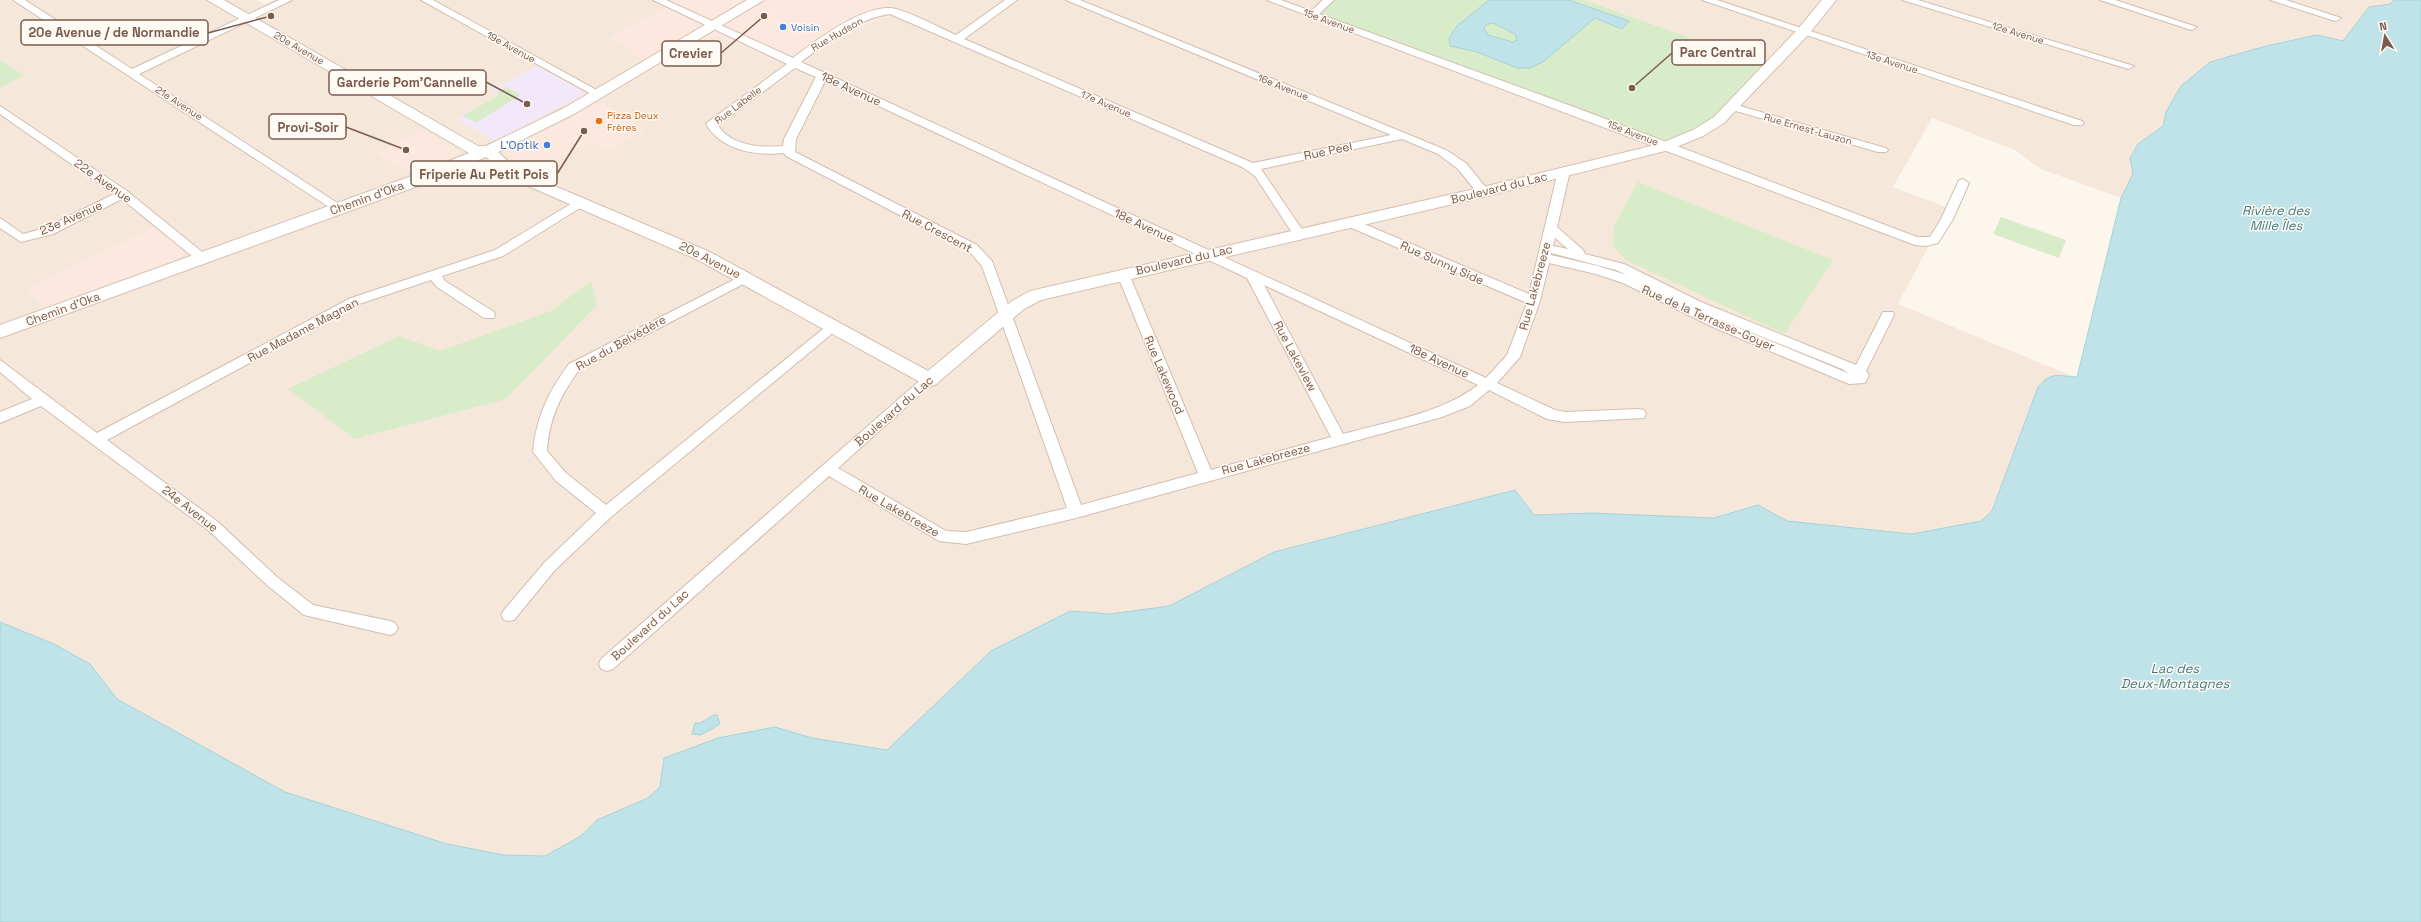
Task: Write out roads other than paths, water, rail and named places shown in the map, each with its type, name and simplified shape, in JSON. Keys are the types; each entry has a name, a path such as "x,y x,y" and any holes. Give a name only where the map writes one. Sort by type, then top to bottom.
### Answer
{"street":[{"name":"21e Avenue","path":"18,0 134,73 339,208"},
{"name":"20e Avenue","path":"214,0 252,17 475,150 488,151 521,177 687,248 745,278 928,380"},
{"name":"20e Avenue","path":"230,0 252,17"},
{"path":"134,73 287,0"},
{"name":"19e Avenue","path":"426,0 597,94"},
{"name":"18e Avenue","path":"658,0 1552,415 1565,417 1639,414"},
{"name":"Chemin d'Oka","path":"0,332 339,208 488,151 569,111 757,0"},
{"path":"957,39 1012,0"},
{"name":"16e Avenue","path":"1071,0 1452,158 1462,166 1483,192"},
{"name":"15e Avenue","path":"1272,0 1667,146 1915,240 1926,242 1934,240 1947,219 1963,184"},
{"path":"1312,15 1329,0"},
{"name":"13e Avenue","path":"1707,0 2078,123"},
{"name":"Boulevard du Lac","path":"607,664 668,608 928,380 1018,304 1036,295 1483,192 1667,146 1698,133 1719,120 1803,32 1829,0"},
{"name":"12e Avenue","path":"1907,0 2128,66"},
{"path":"2105,0 2192,27"},
{"path":"2275,0 2336,18"},
{"name":"17e Avenue","path":"885,10 898,12 1253,167"},
{"name":"Rue Hudson","path":"793,63 798,56 862,19 885,10"},
{"name":"Rue Labelle","path":"788,149 766,151 749,149 718,134 712,124 789,68 793,63"},
{"path":"788,149 790,139 822,76"},
{"name":"Rue Ernest-Lauzon","path":"1733,107 1882,150"},
{"name":"22e Avenue","path":"0,109 123,194 202,258"},
{"name":"Rue Peel","path":"1253,167 1402,136"},
{"name":"Rue Crescent","path":"788,149 790,154 802,161 973,248 988,264 1076,512"},
{"path":"1253,167 1299,234"},
{"name":"Rue Lakebreeze","path":"828,469 944,536 966,538 1076,512 1206,475 1442,412 1465,402 1488,384 1513,357 1534,301 1564,171"},
{"name":"23e Avenue","path":"0,222 21,238 49,231 123,194"},
{"name":"Rue Madame Magnan","path":"97,439 356,301 414,280 434,275 499,253 579,203"},
{"name":"Rue Sunny Side","path":"1351,223 1493,285 1534,301"},
{"name":"Rue de la Terrasse-Goyer","path":"1551,228 1568,246 1584,256"},
{"name":"Rue de la Terrasse-Goyer","path":"1545,253 1584,256 1620,267 1697,305 1859,372 1862,375 1860,380 1848,379 1720,325 1627,280 1545,253"},
{"name":"Rue Lakewood","path":"1123,274 1206,475"},
{"name":"Rue Lakeview","path":"1251,274 1339,439"},
{"path":"434,275 441,284 489,315"},
{"name":"Rue du Belvédère","path":"606,513 561,477 540,452 541,429 555,392 574,367 745,278"},
{"name":"Rue de la Terrasse-Goyer","path":"1859,372 1888,315"},
{"path":"509,616 550,566 606,513 834,327"},
{"name":"24e Avenue","path":"0,365 42,400 97,439 213,526 272,581 309,610 390,628"},
{"path":"0,418 42,400"}],"water":[{"path":"1489,0 1569,0 1629,21 1622,29 1595,18 1543,62 1530,68 1517,68 1477,52 1450,46 1449,38 1457,26","holes":["1493,23 1515,34 1517,40 1513,42 1488,35 1484,28 1487,24"]},
{"name":"Lac des Deux-Montagnes","path":"2394,0 2421,0 2421,922 0,922 0,622 54,644 90,664 117,699 285,792 447,844 504,855 545,856 581,836 597,820 648,798 660,787 664,758 718,738 775,727 812,738 887,750 991,651 1070,611 1110,614 1169,606 1274,552 1515,490 1534,515 1591,513 1714,518 1758,505 1787,521 1912,534 1981,521 1992,511 2038,387 2051,377 2077,377 2121,198 2133,174 2130,158 2138,144 2163,126 2166,112 2181,86 2210,62 2266,46 2317,35 2343,41 2369,7 2390,4"},
{"path":"714,715 717,715 720,724 701,735 692,734 695,723 700,723"}],"place":[{"name":"20e Avenue / de Normandie","path":"271,16"},
{"name":"Crevier","path":"764,16"},
{"name":"Voisin","path":"783,27"},
{"name":"Parc Central","path":"1632,88"},
{"name":"Garderie Pom'Cannelle","path":"527,104"},
{"name":"Pizza Deux Frères","path":"599,121"},
{"name":"Friperie Au Petit Pois","path":"584,131"},
{"name":"L'Optik","path":"547,145"},
{"name":"Provi-Soir","path":"406,150"}],"water label":[{"name":"Rivière des Mille Îles","path":"2276,218"}]}
